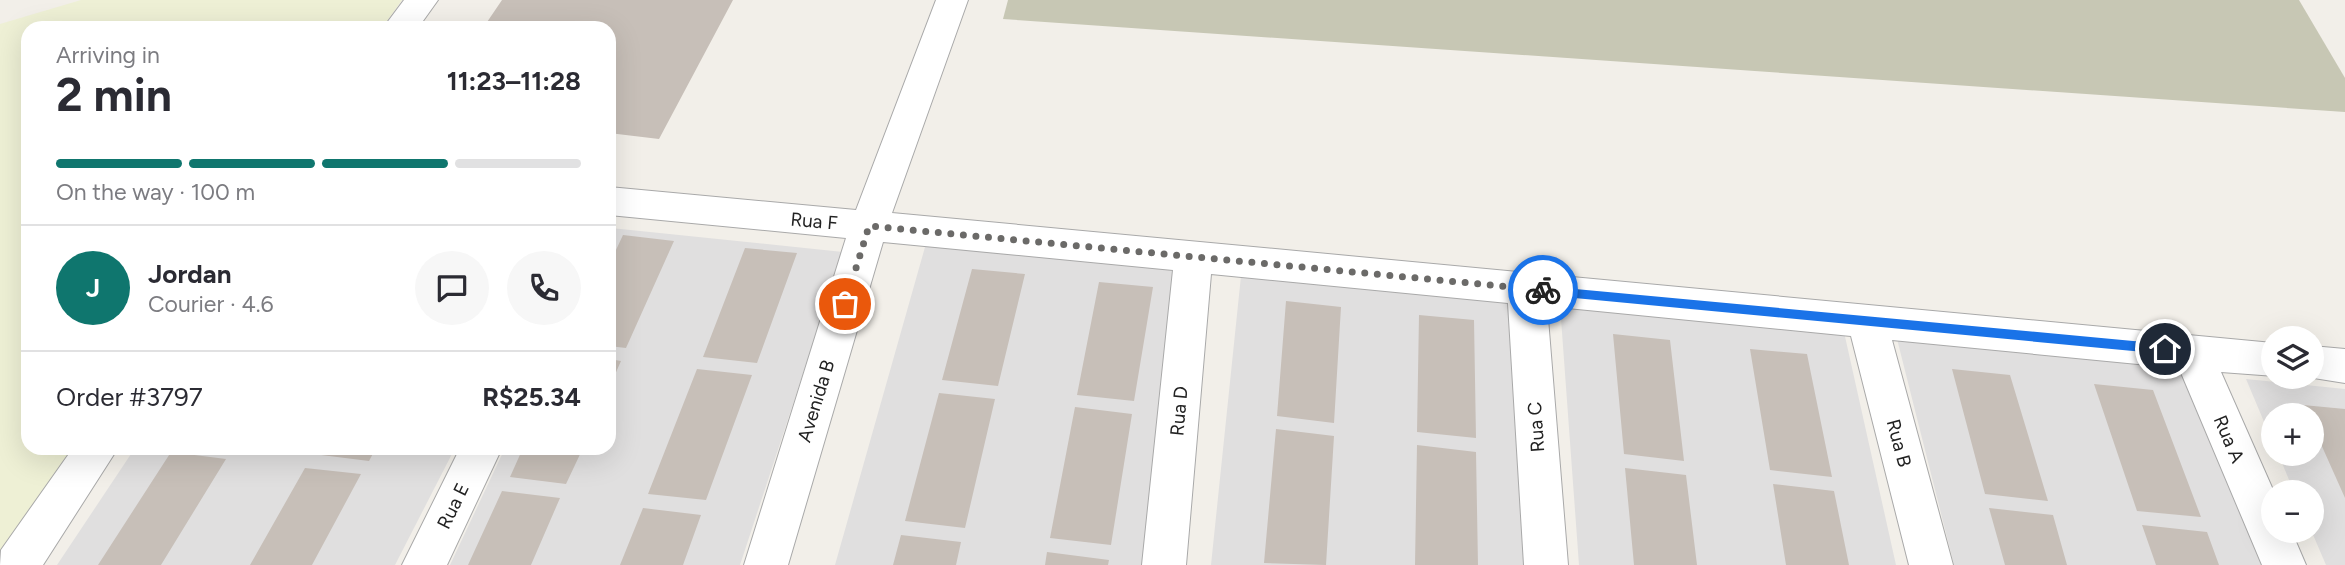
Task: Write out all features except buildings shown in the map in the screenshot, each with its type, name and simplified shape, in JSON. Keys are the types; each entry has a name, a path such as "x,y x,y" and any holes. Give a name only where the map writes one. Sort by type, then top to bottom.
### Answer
{"street":[{"path":"406,21 422,0"},
{"name":"Avenida B","path":"766,565 869,226 952,0"},
{"name":"Rua F","path":"616,202 2261,359"},
{"name":"Rua D","path":"1164,565 1193,257"},
{"name":"Rua C","path":"1526,289 1546,565"},
{"name":"Rua B","path":"1867,321 1931,565"},
{"name":"Rua A","path":"2192,352 2284,565"},
{"path":"2324,364 2345,366"},
{"path":"17,565 92,455"},
{"name":"Rua E","path":"424,565 478,455"}],"shaded area":[{"path":"81,0 402,0 387,21 21,21 21,455 77,455 0,563 0,24"},
{"path":"1008,0 2299,0 2345,78 2345,112 1003,19"},
{"path":"616,229 843,252 740,565 450,565 502,455 616,455"},
{"path":"927,240 1192,266 1152,565 835,565"},
{"path":"1241,276 1515,303 1528,565 1211,565"},
{"path":"1560,305 1844,332 1896,565 1579,565"},
{"path":"1895,331 2187,358 2271,565 1954,565"},
{"path":"2246,379 2261,381 2261,389 2324,389 2324,387 2345,389 2345,565 2326,565 2317,543 2324,543 2324,480 2289,480 2283,466 2324,466 2324,403 2261,403 2261,415"},
{"path":"130,455 451,455 395,565 57,565"}],"way so far":[{"path":"845,304 869,226 1543,290"}],"route":[{"path":"1543,290 2165,349"}]}
